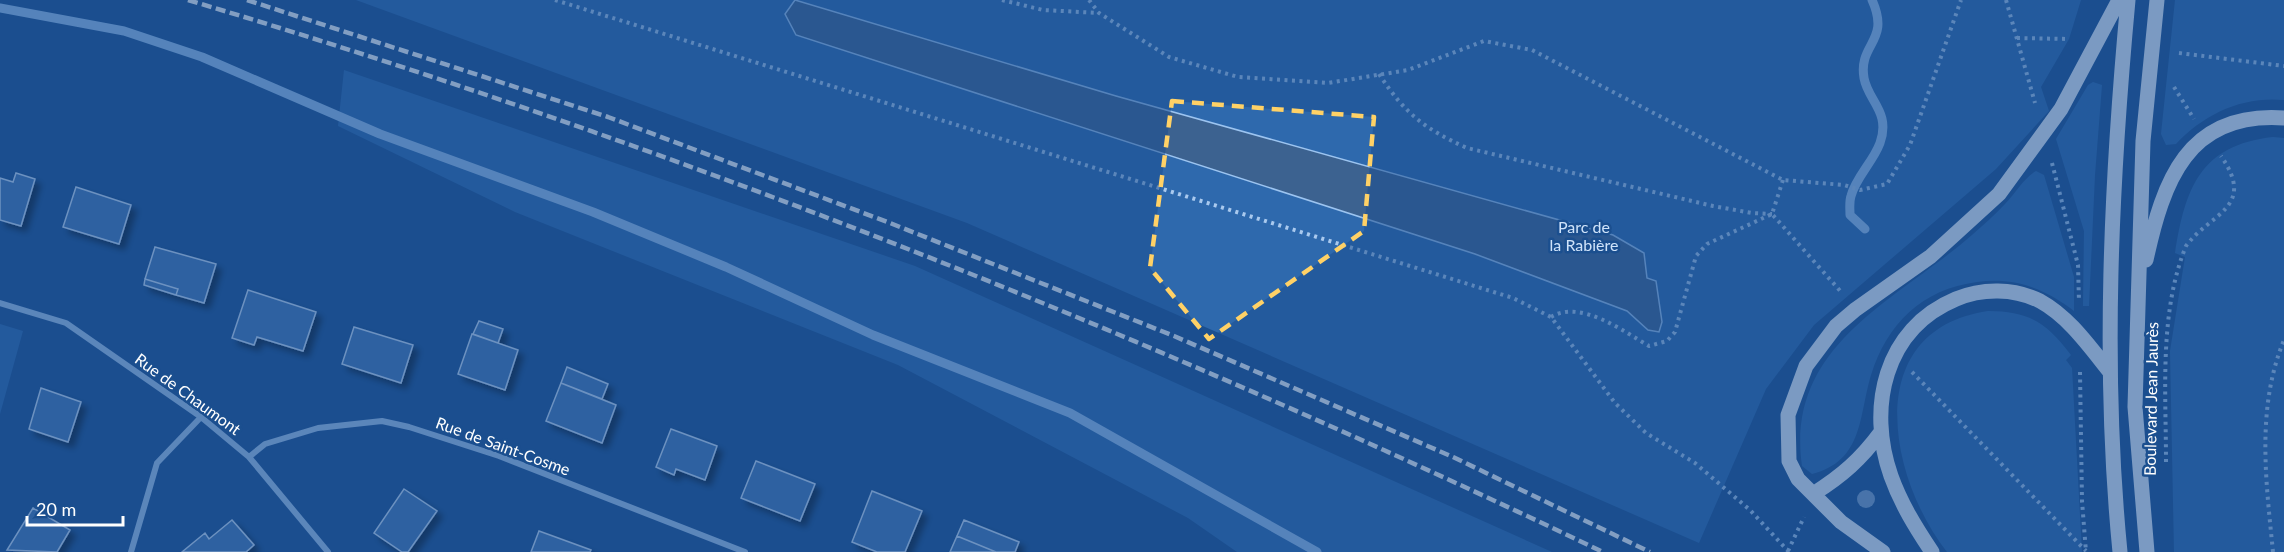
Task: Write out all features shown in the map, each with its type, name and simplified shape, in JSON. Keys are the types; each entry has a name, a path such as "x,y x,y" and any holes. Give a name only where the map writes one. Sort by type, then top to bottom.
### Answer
{"main road":[{"path":"1883,552 1841,522 1798,479 1789,461 1788,415 1806,366 1836,326 1856,309 1931,256 1999,194 2061,109 2120,0"},
{"path":"2120,552 2112,474 2110,316 2120,92 2128,0"},
{"name":"Boulevard Jean Jaurès","path":"2147,552 2135,406 2143,141 2157,0"},
{"path":"2137,298 2156,214 2164,190 2181,161 2207,136 2248,121 2284,118"},
{"path":"1932,552 1914,525 1895,487 1885,457 1881,432 1882,388 1887,369 1903,340 1926,316 1944,304 1971,294 2001,291 2038,300 2068,323 2110,372"},
{"path":"1813,494 1848,471 1881,432"}],"street":[{"name":"Rue de Chaumont","path":"0,303 66,323 201,417 249,457 328,552"},
{"path":"131,552 157,463 201,417"},
{"name":"Rue de Saint-Cosme","path":"249,457 265,444 318,428 382,421 409,427 499,456 745,552"}],"path":[{"path":"555,0 1514,298 1551,317 1615,403 1646,432 1695,463 1750,510 1788,551 1797,535 1813,494"},
{"path":"1002,0 1043,10 1099,13"},
{"path":"1089,0 1099,13 1169,57 1238,77 1328,83 1408,70 1484,41 1532,50 1783,180 1844,185 1860,190 1887,184 1910,145 1961,0"},
{"path":"2006,0 2032,93"},
{"path":"2017,38 2069,39"},
{"path":"2173,58 2174,46"},
{"path":"2179,53 2284,66"},
{"path":"1379,75 1411,117 1434,133 1467,148 1713,206 1772,214 1707,244 1696,256 1675,332 1667,341 1649,346 1599,319 1575,312 1561,311 1551,317"},
{"name":"Boulevard Jean Jaurès","path":"2166,472 2167,350 2171,310 2181,257 2192,238 2216,220 2233,198 2234,184 2230,170 2176,94 2172,77"},
{"path":"2273,552 2264,432 2276,360 2284,340"}],"highlighted area":[{"path":"1172,101 1374,117 1364,231 1209,339 1150,268"}],"green space":[{"name":"Parc de la Rabière","path":"356,0 2081,0 2069,39 2041,87 2049,111 1996,169 1814,325 1766,389 1699,543 967,223"},
{"path":"2175,0 2284,0 2284,100 2253,101 2225,109 2199,124 2176,144 2166,145 2161,134"},
{"path":"344,70 915,266 1552,552 1237,552 1188,518 898,365 515,212 338,126"},
{"path":"2093,82 2102,85 2089,306 2083,306 2084,231 2056,139 2088,85"},
{"path":"2273,137 2284,138 2284,552 2174,552 2170,351 2185,257 2175,253 2184,209 2200,174 2213,160 2228,150 2248,142"},
{"path":"2036,171 2044,175 2074,277 2074,311 2040,290 2004,281 1977,282 1957,286 1939,292 1924,301 1897,325 1878,357 1871,375 1861,420 1850,447 1841,459 1829,468 1812,474 1802,466 1801,424 1811,388 1828,357 1852,330 1880,306 1985,224"},
{"path":"1988,311 2015,313 2036,321 2054,335 2071,355 2066,360 2072,368 2082,552 1947,552 1927,521 1911,485 1900,448 1897,410 1903,376 1919,346 1947,324"},
{"path":"0,324 23,331 0,414"}],"shaded area":[{"path":"795,0 1116,96 1613,235 1644,253 1647,278 1656,281 1662,322 1659,332 1648,330 1627,311 1475,254 796,35 785,14"}],"building":[{"path":"16,173 35,179 21,226 0,220 0,178 13,182"},
{"path":"76,187 131,205 119,244 63,227"},
{"path":"155,247 216,264 204,303 176,295 178,289 145,279"},
{"path":"145,279 178,289 176,295 144,285"},
{"path":"248,290 316,312 303,351 257,337 254,345 232,338"},
{"path":"479,321 503,329 498,343 473,334"},
{"path":"354,327 413,345 401,383 342,364"},
{"path":"472,334 518,350 505,390 458,374"},
{"path":"567,367 608,384 602,399 561,383"},
{"path":"561,383 616,405 602,443 546,421"},
{"path":"41,388 81,402 68,442 29,429"},
{"path":"671,429 717,446 705,480 676,469 674,475 656,467"},
{"path":"756,461 815,484 800,521 741,498"},
{"path":"404,489 437,511 408,552 402,552 374,533"},
{"path":"872,491 922,511 905,552 877,552 852,542"},
{"path":"33,508 70,530 57,552 7,550"},
{"path":"232,520 254,545 246,552 182,552 205,533 209,539"},
{"path":"964,520 1019,542 1015,552 996,552 957,536"},
{"path":"539,531 591,550 590,552 531,552"},
{"path":"957,536 996,552 950,552"}],"waterway":[{"path":"1865,229 1850,215 1850,198 1877,150 1883,132 1881,115 1864,78 1865,57 1878,25 1872,0"},
{"path":"0,8 124,31 202,57 380,134 593,212 726,267 873,335 1070,413 1317,552"}],"railway":[{"path":"188,0 370,56 550,117 906,248 1082,319 1257,394 1431,471 1603,552"},
{"path":"247,0 608,117 890,223 1174,336 1453,457 1650,552"}]}
